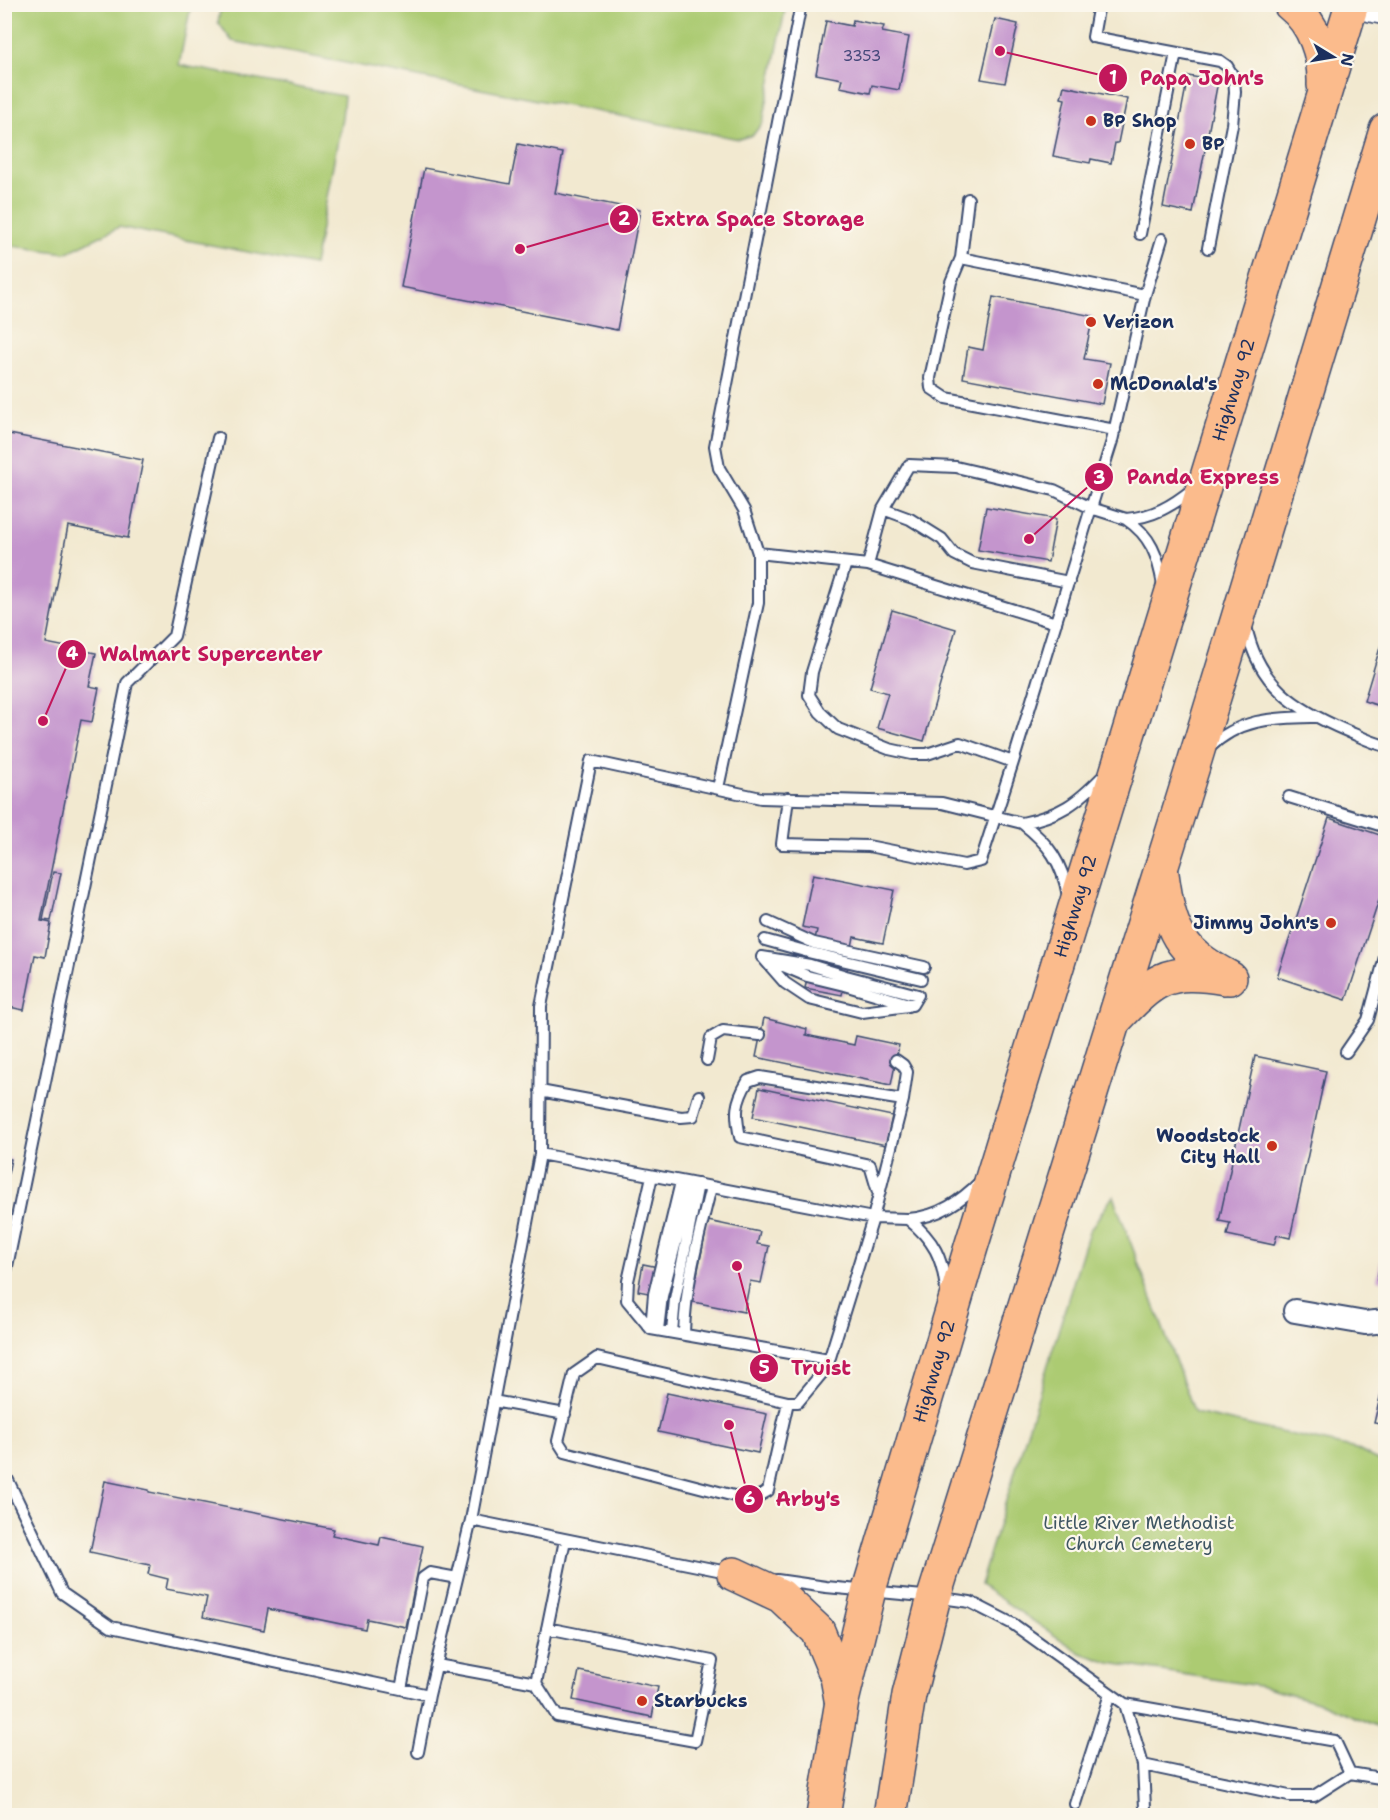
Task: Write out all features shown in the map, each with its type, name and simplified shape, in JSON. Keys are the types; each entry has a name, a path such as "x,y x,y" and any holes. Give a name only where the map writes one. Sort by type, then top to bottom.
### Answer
{"main road":[{"path":"1290,4 1308,24 1317,41 1324,75 1323,99"},
{"name":"Highway 92","path":"823,1815 842,1701 869,1590 996,1164 1352,5"},
{"path":"890,1815 909,1695 934,1597 1194,763 1386,130"},
{"path":"1113,1023 1135,999 1164,978 1189,974 1230,978 1195,956 1175,931 1167,910 1161,869"},
{"path":"734,1574 781,1596 818,1631 837,1677 842,1701"}],"street":[{"path":"1352,5 1386,11"},
{"path":"1295,1311 1365,1323 1386,1321"}],"lane":[{"path":"718,788 758,603 758,553 744,510 719,468 715,446 801,4"},
{"path":"1099,4 1092,37 1220,61 1227,66 1234,78 1232,125 1208,249"},
{"path":"1140,234 1176,53"},
{"path":"968,199 961,258 951,282 930,378 931,387 946,398 1114,430"},
{"path":"788,798 782,844 868,846 964,865 981,861 1114,430 1145,295 1162,239"},
{"path":"961,258 1145,295"},
{"path":"4,1281 127,683 174,636 218,438"},
{"path":"868,565 883,509 909,465 956,467 1054,490 1091,508 1126,519 1137,527 1151,545 1162,577 1167,607"},
{"path":"1126,519 1141,518 1168,507 1207,477"},
{"path":"883,509 910,519 942,539 954,554 972,563 1068,582"},
{"path":"758,553 868,565 1056,623"},
{"path":"846,563 812,672 810,695 820,712 838,729 889,749 912,754 927,754 960,743 1013,762"},
{"path":"1242,604 1247,632 1254,652 1268,678 1288,699 1315,717 1386,746"},
{"path":"1194,763 1229,732 1247,723 1281,717 1315,717"},
{"path":"418,1752 429,1695 471,1520 540,1154 540,1006 591,761 761,798 942,803 1022,823 1062,811 1090,790 1121,758"},
{"path":"1289,796 1386,827"},
{"path":"1022,823 1045,843 1060,868 1066,884 1072,919"},
{"path":"768,922 814,944 924,967"},
{"path":"765,940 921,979"},
{"path":"1346,1052 1368,1020 1386,953"},
{"path":"762,957 810,965 915,1000 862,1012 809,999 785,983 762,957"},
{"path":"707,1060 711,1038 723,1031 760,1035"},
{"path":"788,1402 768,1491 759,1496 742,1498 565,1452 558,1441 574,1374 597,1358 788,1402 798,1402 827,1367 873,1218 908,1072 896,1060"},
{"path":"879,1194 870,1165 740,1137 736,1117 740,1096 748,1081 760,1077 903,1100"},
{"path":"540,1091 681,1117 693,1116 699,1096"},
{"path":"540,1154 873,1218 908,1219 923,1218 952,1205 966,1195 996,1164"},
{"path":"652,1176 628,1281 627,1300 655,1329 829,1360"},
{"path":"655,1329 654,1294 690,1183"},
{"path":"672,1332 690,1183"},
{"path":"684,1334 684,1309 690,1273 711,1187"},
{"path":"908,1219 930,1239 942,1267 949,1323"},
{"path":"493,1401 565,1414"},
{"path":"4,1472 62,1593 111,1627 429,1695"},
{"path":"471,1520 734,1574 826,1587 970,1602 1013,1624 1125,1704 1335,1742 1350,1773"},
{"path":"547,1628 712,1661 695,1741 557,1716 536,1683 547,1628 565,1540"},
{"path":"400,1689 423,1578 430,1573 457,1578"},
{"path":"437,1665 536,1683"},
{"path":"1075,1804 1110,1694"},
{"path":"1125,1704 1143,1765 1144,1815"},
{"path":"1143,1765 1289,1796 1314,1796 1350,1773 1380,1778 1386,1782"}],"green space":[{"path":"5,4 191,5 179,65 344,96 342,118 314,265 119,227 66,253 5,245"},
{"path":"221,4 786,5 763,122 753,135 739,139 232,41 218,22"},
{"name":"Little River Methodist Church Cemetery","path":"1113,1196 1195,1413 1356,1449 1385,1464 1385,1734 1374,1725 1321,1703 1259,1686 1110,1663 1081,1653 980,1585 1089,1231"}],"building":[{"path":"995,19 1018,24 1005,83 981,79"},
{"path":"853,20 884,26 882,32 909,37 899,90 872,85 870,93 840,87 842,79 816,74 826,21 852,26"},
{"name":"BP","path":"1188,76 1218,81 1193,213 1163,207"},
{"name":"BP Shop","path":"1064,86 1127,99 1118,143 1115,143 1111,163 1091,159 1090,163 1053,156 1065,99 1061,98"},
{"path":"518,144 563,153 555,193 640,210 617,330 401,287 424,168 510,184"},
{"path":"993,297 1093,316 1084,359 1110,363 1102,404 963,378 968,347 983,350"},
{"path":"4,433 143,460 128,538 68,526 46,643 96,653 89,686 99,688 92,722 81,720 41,921 51,923 45,957 35,955 24,1010 4,1006"},
{"path":"986,507 1056,519 1048,562 978,550"},
{"path":"892,610 956,629 924,741 877,728 888,693 870,688"},
{"path":"1386,631 1386,708 1364,701"},
{"path":"1329,818 1386,837 1386,879 1346,1000 1277,977"},
{"path":"53,872 61,873 51,921 43,920"},
{"path":"813,874 894,890 883,943 854,937 842,995 805,988 817,930 802,927"},
{"path":"764,1018 807,1029 806,1035 854,1045 856,1036 899,1045 891,1085 756,1057"},
{"name":"Woodstock City Hall","path":"1255,1056 1326,1071 1290,1238 1277,1235 1274,1245 1227,1235 1230,1223 1219,1221"},
{"path":"759,1088 892,1116 886,1145 753,1117"},
{"path":"5,1158 11,1159 6,1184 5,1184"},
{"path":"708,1221 760,1232 757,1244 769,1246 761,1283 750,1281 744,1312 638,1291 643,1264 697,1275"},
{"path":"1384,1241 1386,1241 1386,1281 1377,1280"},
{"path":"1386,1372 1386,1425 1374,1423"},
{"path":"667,1393 767,1414 758,1453 658,1432"},
{"path":"105,1481 334,1529 332,1535 379,1545 381,1537 423,1546 406,1627 367,1619 365,1629 268,1609 264,1630 203,1617 207,1597 166,1589 168,1579 148,1574 150,1565 90,1552"},
{"path":"579,1671 658,1687 652,1717 573,1700"}],"place":[{"name":"Papa John's","path":"1000,51"},
{"name":"BP Shop","path":"1091,121"},
{"name":"BP","path":"1190,144"},
{"name":"Extra Space Storage","path":"520,249"},
{"name":"Verizon","path":"1091,322"},
{"name":"McDonald's","path":"1098,384"},
{"name":"Panda Express","path":"1029,539"},
{"name":"Walmart Supercenter","path":"43,721"},
{"name":"Jimmy John's","path":"1331,923"},
{"name":"Woodstock City Hall","path":"1272,1146"},
{"name":"Truist","path":"737,1266"},
{"name":"Arby's","path":"729,1425"},
{"name":"Starbucks","path":"642,1701"}]}
